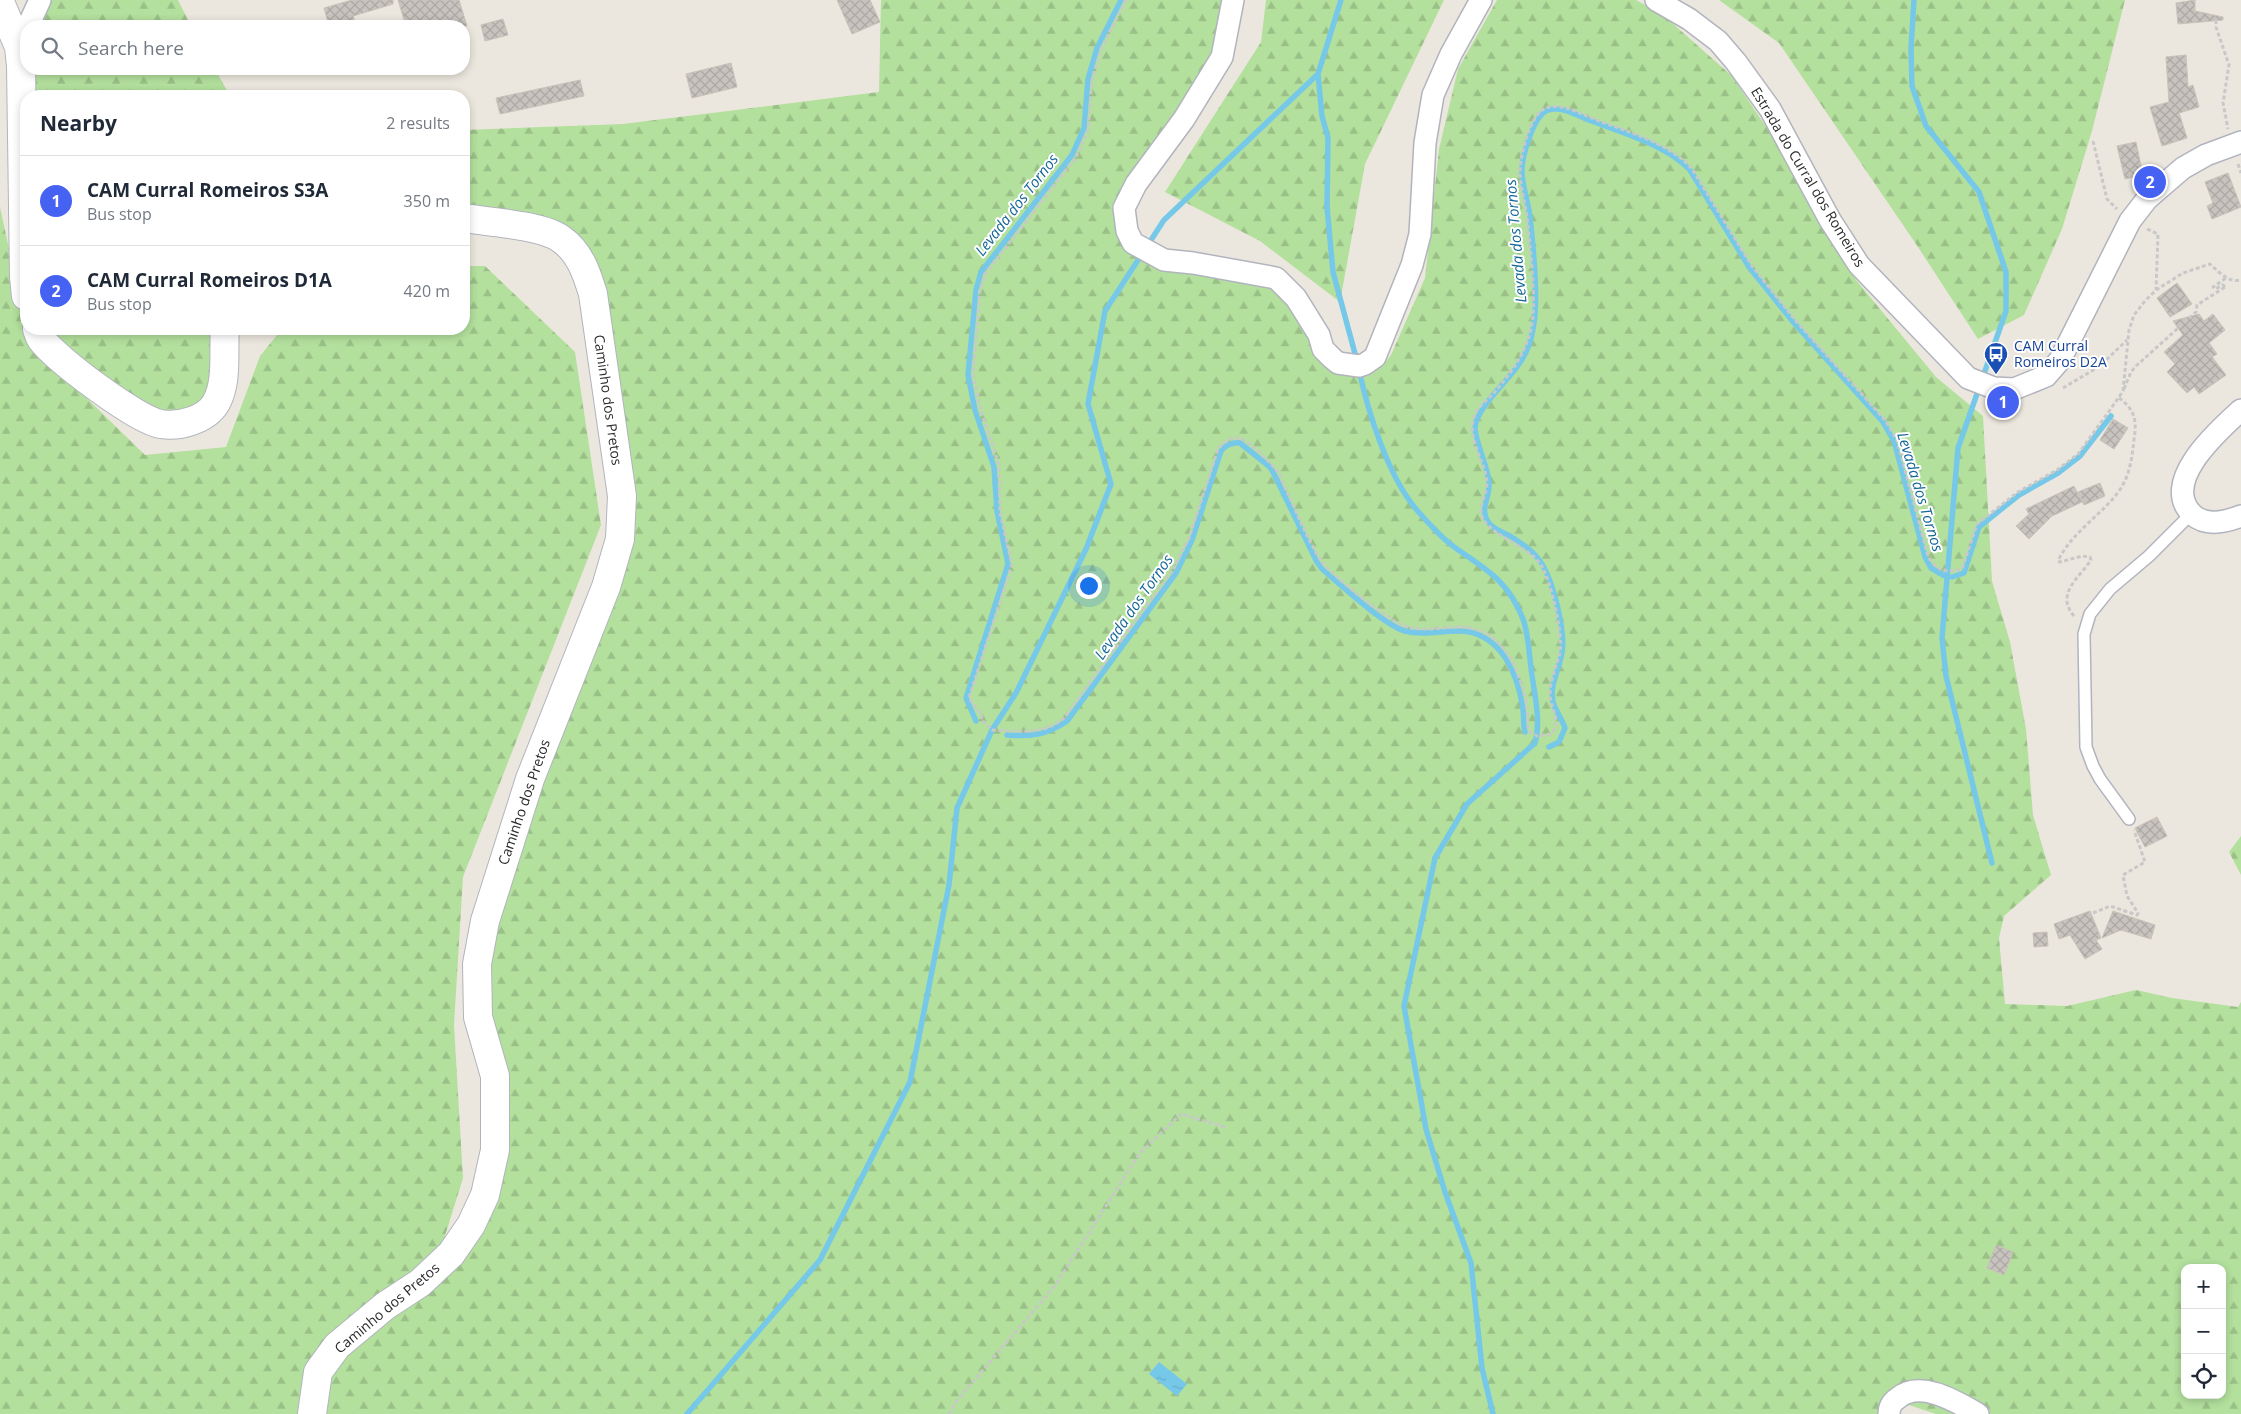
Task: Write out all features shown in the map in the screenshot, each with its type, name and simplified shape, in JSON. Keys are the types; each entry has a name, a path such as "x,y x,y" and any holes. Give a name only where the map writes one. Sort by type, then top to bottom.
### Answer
{"main road":[{"path":"0,2 20,30"},
{"path":"24,75 24,90"},
{"name":"Caminho dos Pretos","path":"312,1414 318,1372 337,1346 385,1306 420,1283 451,1254 471,1225 486,1195 495,1150 495,1076 478,1017 477,964 485,921 530,779 606,587 620,539 622,496 593,294 586,269 573,250 561,238 535,229 470,219"},
{"path":"39,335 41,339 68,364 142,417 161,424 181,424 200,418 215,404 224,378 225,335"}],"street":[{"path":"31,20 40,0"},
{"path":"1233,0 1222,57 1184,119 1136,184 1124,208 1126,232 1133,244 1164,260 1193,263 1276,278 1296,298 1319,335 1323,349 1338,363 1353,366 1365,364 1375,357 1412,265 1420,234 1424,143 1434,95 1451,54 1481,0"},
{"name":"Estrada do Curral dos Romeiros","path":"1656,0 1689,19 1718,41 1736,62 1770,109 1830,220 1859,265 1973,381 1994,388 2014,389 2031,384 2046,376 2060,360 2136,224 2147,199 2183,168 2235,138"},
{"path":"2241,410 2209,441 2191,466 2184,482 2186,505 2192,514 2203,521 2212,523 2241,516"},
{"path":"1889,1414 1889,1407 1894,1400 1900,1395 1913,1390 1926,1391 1965,1406 1978,1414"}],"lane":[{"path":"2129,819 2100,779 2086,747 2084,634 2090,614 2110,589 2150,556 2192,514"}],"path":[{"path":"1126,0 1102,49 1092,80 1088,130 1076,157 985,274 980,290 973,375 980,408 999,465 1000,512 1012,565 969,698 981,718 992,730 1040,731 1057,724 1064,718 1173,570 1188,538 1218,449 1228,440 1235,438 1242,439 1272,464 1278,472 1326,567 1370,604 1405,627 1464,627 1484,633 1492,638 1510,655 1515,666 1526,702 1529,731 1537,736 1551,734 1556,723 1550,692 1560,650 1557,619 1551,592 1542,566 1531,553 1490,528 1482,518 1481,511 1487,484 1472,427 1476,411 1518,362 1529,336 1533,302 1527,217 1520,164 1531,124 1540,112 1551,107 1567,108 1664,148 1678,155 1692,168 1752,266 1796,322 1885,420 1897,440 1928,556 1933,566 1947,572 1962,569 1977,524 2018,492 2057,470 2078,454 2123,391 2131,372 2196,312 2197,306 2225,287 2223,285 2215,289 2214,287 2226,278"},
{"path":"2216,20 2216,27 2229,65 2223,103 2226,123 2235,138"},
{"path":"2093,141 2107,199 2136,224 2158,234 2156,290"},
{"path":"2123,391 2128,339 2134,315 2144,301 2156,290 2183,273 2210,264 2226,278 2236,281 2241,280"},
{"path":"2090,614 2085,610 2077,618 2070,610 2066,599 2068,590 2089,563 2090,557 2082,556 2058,561 2085,526 2121,488 2128,473 2134,438 2134,414 2130,406 2118,398"},
{"path":"2093,913 2110,906 2137,915 2138,913 2127,896 2124,876 2145,862 2129,819"},
{"path":"948,1414 958,1399 1054,1287 1140,1153 1181,1114 1225,1127"}],"green space":[{"path":"40,0 178,0 188,20 31,20"},
{"path":"881,0 1233,0 1222,57 1124,208 1133,243 1276,278 1323,349 1370,366 1383,365 1391,355 1425,278 1439,149 1458,69 1497,0 1636,0 1663,15 1732,76 1799,176 1856,280 1936,377 1983,416 1992,581 2010,642 2026,729 2033,815 2051,875 2004,916 1999,938 2005,1004 2067,1006 2136,990 2172,998 2238,1007 2241,1002 2241,1414 1936,1414 1906,1404 1885,1414 0,1414 0,207 20,300 20,335 27,335 29,342 145,455 226,447 260,356 277,335 470,335 470,266 485,266 575,352 601,525 463,877 454,1025 463,1178 435,1268 485,1195 477,964 622,496 600,341 561,238 470,219 470,130 623,124 879,92"},
{"path":"1266,0 1444,0 1365,164 1340,302 1260,241 1165,192 1261,42"},
{"path":"1719,0 2125,0 2092,131 2062,229 2024,315 1978,339 1916,244 1779,43"},
{"path":"26,75 218,75 227,90 26,90"},
{"path":"53,335 228,335 224,378 181,424 68,364"},
{"path":"2241,836 2241,875 2229,852"}],"water":[{"path":"1159,1362 1187,1384 1177,1396 1149,1374"}],"building":[{"path":"352,0 393,0 393,4 353,16 354,20 327,20 324,8"},
{"path":"398,0 459,0 465,20 404,20"},
{"path":"837,0 870,0 880,22 852,34"},
{"path":"2195,0 2195,11 2223,17 2223,20 2178,24 2176,3"},
{"path":"503,19 508,35 485,41 481,25"},
{"path":"2186,55 2188,87 2193,85 2199,107 2179,113 2187,138 2162,146 2150,107 2169,102 2166,57"},
{"path":"731,63 737,87 692,98 686,74"},
{"path":"580,80 584,96 500,114 496,98"},
{"path":"2136,142 2143,175 2125,179 2117,146"},
{"path":"2228,173 2241,207 2212,219 2207,206 2213,203 2205,182"},
{"path":"2177,283 2192,304 2170,317 2157,298"},
{"path":"2199,314 2204,321 2213,314 2225,330 2209,343 2217,354 2212,357 2226,375 2199,394 2194,387 2187,393 2167,372 2175,364 2164,352 2183,335 2173,321"},
{"path":"2113,419 2128,428 2114,449 2100,440"},
{"path":"2100,483 2105,496 2084,505 2078,492"},
{"path":"2074,486 2082,502 2052,516 2029,539 2016,526 2029,514 2026,509"},
{"path":"2157,817 2167,836 2145,847 2135,828"},
{"path":"2090,911 2101,938 2096,940 2102,949 2085,959 2070,935 2059,939 2054,924"},
{"path":"2113,911 2155,925 2151,939 2121,930 2102,938"},
{"path":"2047,932 2048,946 2034,947 2033,933"},
{"path":"1996,1245 2013,1252 2004,1275 1987,1268"}],"waterway":[{"name":"Levada dos Tornos","path":"976,721 966,698 1008,564 997,511 994,467 975,410 968,375 976,290 981,272 1072,155 1084,128 1088,79 1097,48 1121,0"},
{"path":"687,1414 820,1260 910,1082 949,885 957,808 992,730 1016,693 1086,549 1111,484 1088,404 1105,311 1164,220 1318,74 1341,0"},
{"path":"1914,0 1911,48 1912,86 1926,126 1979,192 2006,272 2006,311 1958,448 1942,638 1946,676 1992,863"},
{"path":"1318,74 1322,116 1328,138 1327,207 1333,272 1357,361"},
{"name":"Levada dos Tornos","path":"1549,747 1559,742 1565,728 1554,705 1552,696 1563,645 1557,604 1550,580 1538,558 1519,542 1493,527 1486,518 1485,508 1489,482 1475,429 1480,413 1522,360 1532,334 1535,317 1535,273 1530,216 1522,167 1529,138 1537,120 1548,110 1559,109 1569,112 1642,140 1669,153 1690,170 1749,267 1794,323 1883,422 1894,441 1925,557 1931,568 1943,575"},
{"path":"1359,370 1380,443 1406,495 1441,536 1496,578 1511,595 1517,606 1527,632 1536,700 1537,735 1535,743 1467,804 1435,858 1404,1006 1426,1129 1445,1192 1471,1263 1482,1368 1493,1414"},
{"name":"Levada dos Tornos","path":"1952,577 1964,573 1979,527 2019,495 2058,473 2080,456 2111,416"},
{"name":"Levada dos Tornos","path":"1007,735 1023,736 1038,734 1060,726 1067,721 1176,573 1192,540 1221,451 1229,444 1237,443 1240,443 1270,467 1317,562 1322,569 1363,604 1386,621 1405,631 1419,633 1462,631 1476,634 1498,648 1506,658 1517,683 1521,696 1525,732"}],"place":[{"name":"CAM Curral Romeiros D1A","path":"2150,182"},
{"name":"CAM Curral Romeiros D2A","path":"1996,375"},
{"name":"CAM Curral Romeiros S3A","path":"2003,402"}]}
